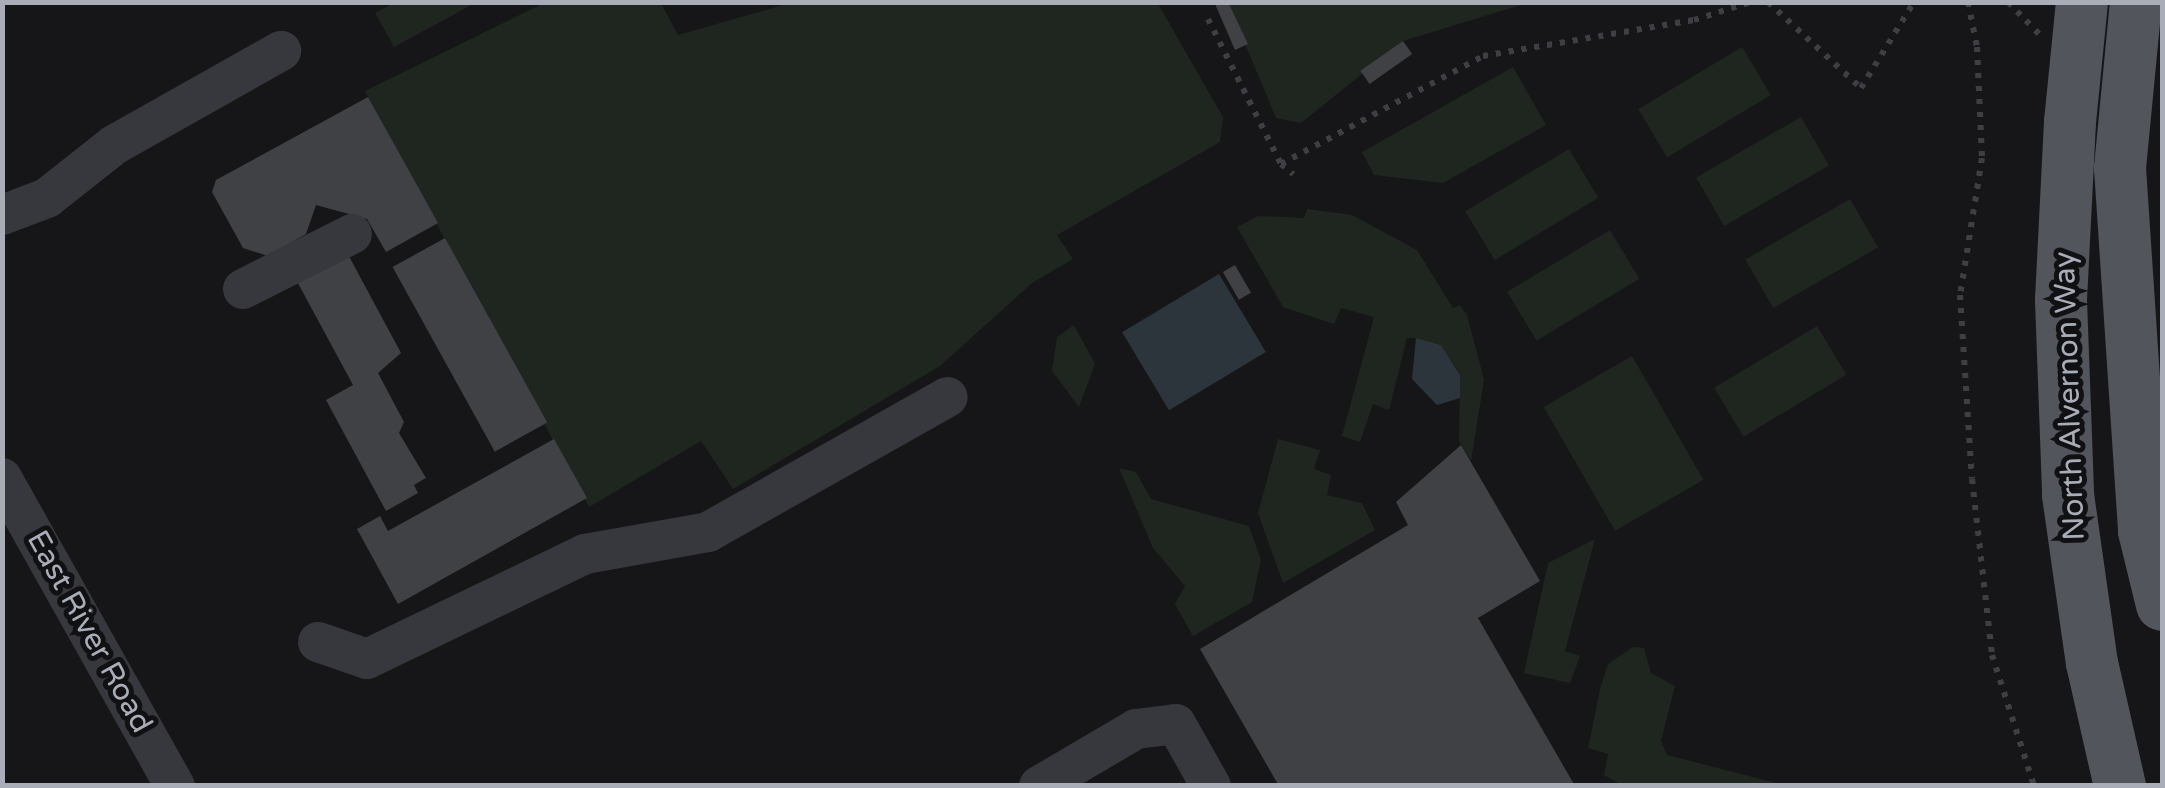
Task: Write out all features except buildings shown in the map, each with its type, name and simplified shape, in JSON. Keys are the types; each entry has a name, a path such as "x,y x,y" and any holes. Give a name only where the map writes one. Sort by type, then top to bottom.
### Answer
{"main road":[{"name":"North Alvernon Way","path":"2082,2 2070,122 2061,300 2068,495 2092,663 2120,786"},
{"name":"North Alvernon Way","path":"2136,2 2120,168 2144,530 2162,605"}],"street":[{"path":"2,215 47,198 114,144 281,51"},
{"path":"243,290 352,234"},
{"path":"318,642 367,659 585,554 708,532 948,396"},
{"name":"East River Road","path":"2,478 175,786"},
{"path":"1039,786 1136,729 1176,724 1211,786"}],"path":[{"path":"1281,164 1482,56 1694,20 1751,2"},
{"path":"1768,2 1861,88 1914,2"},
{"path":"1968,2 1977,46 1982,158 1960,295 1972,479 1992,655 2034,786"},
{"path":"1208,19 1281,164 1292,174"}],"shaded area":[{"path":"395,2 475,3 394,47 375,13"},
{"path":"1157,2 1223,117 1220,142 1057,235 1073,259 1032,283 940,366 733,489 701,441 589,507 365,91 544,3 661,3 678,35 790,3"},
{"path":"1228,3 1528,3 1403,41 1301,123 1276,118"},
{"path":"1742,47 1771,95 1667,157 1638,109"},
{"path":"1513,67 1546,125 1443,183 1374,175 1362,152"},
{"path":"1801,117 1829,165 1724,226 1696,178"},
{"path":"1569,149 1598,198 1495,260 1465,211"},
{"path":"1850,199 1878,247 1773,308 1745,260"},
{"path":"1307,209 1352,215 1417,250 1453,308 1460,305 1467,315 1484,380 1471,461 1459,441 1460,374 1441,345 1416,338 1407,338 1389,410 1373,404 1360,442 1342,436 1374,317 1341,308 1334,324 1283,307 1237,227 1258,216 1304,218"},
{"path":"1610,230 1639,279 1536,341 1507,292"},
{"path":"1219,274 1266,352 1169,410 1122,332"},
{"path":"1074,325 1095,364 1079,407 1052,371 1057,337"},
{"path":"1817,326 1846,375 1743,437 1714,388"},
{"path":"1416,338 1441,345 1460,375 1460,398 1437,405 1412,379"},
{"path":"1632,356 1704,480 1615,531 1544,407"},
{"path":"1278,439 1320,450 1314,469 1331,475 1327,495 1362,503 1375,530 1283,583 1258,513"},
{"path":"1119,468 1136,472 1151,499 1249,526 1261,560 1252,602 1193,636 1175,604 1185,586 1153,548"},
{"path":"1595,539 1565,651 1580,656 1570,683 1524,673 1548,563"},
{"path":"1633,647 1644,648 1651,673 1675,686 1661,741 1667,755 1784,785 1622,785 1604,775 1608,754 1588,748 1600,689 1608,664"}]}
